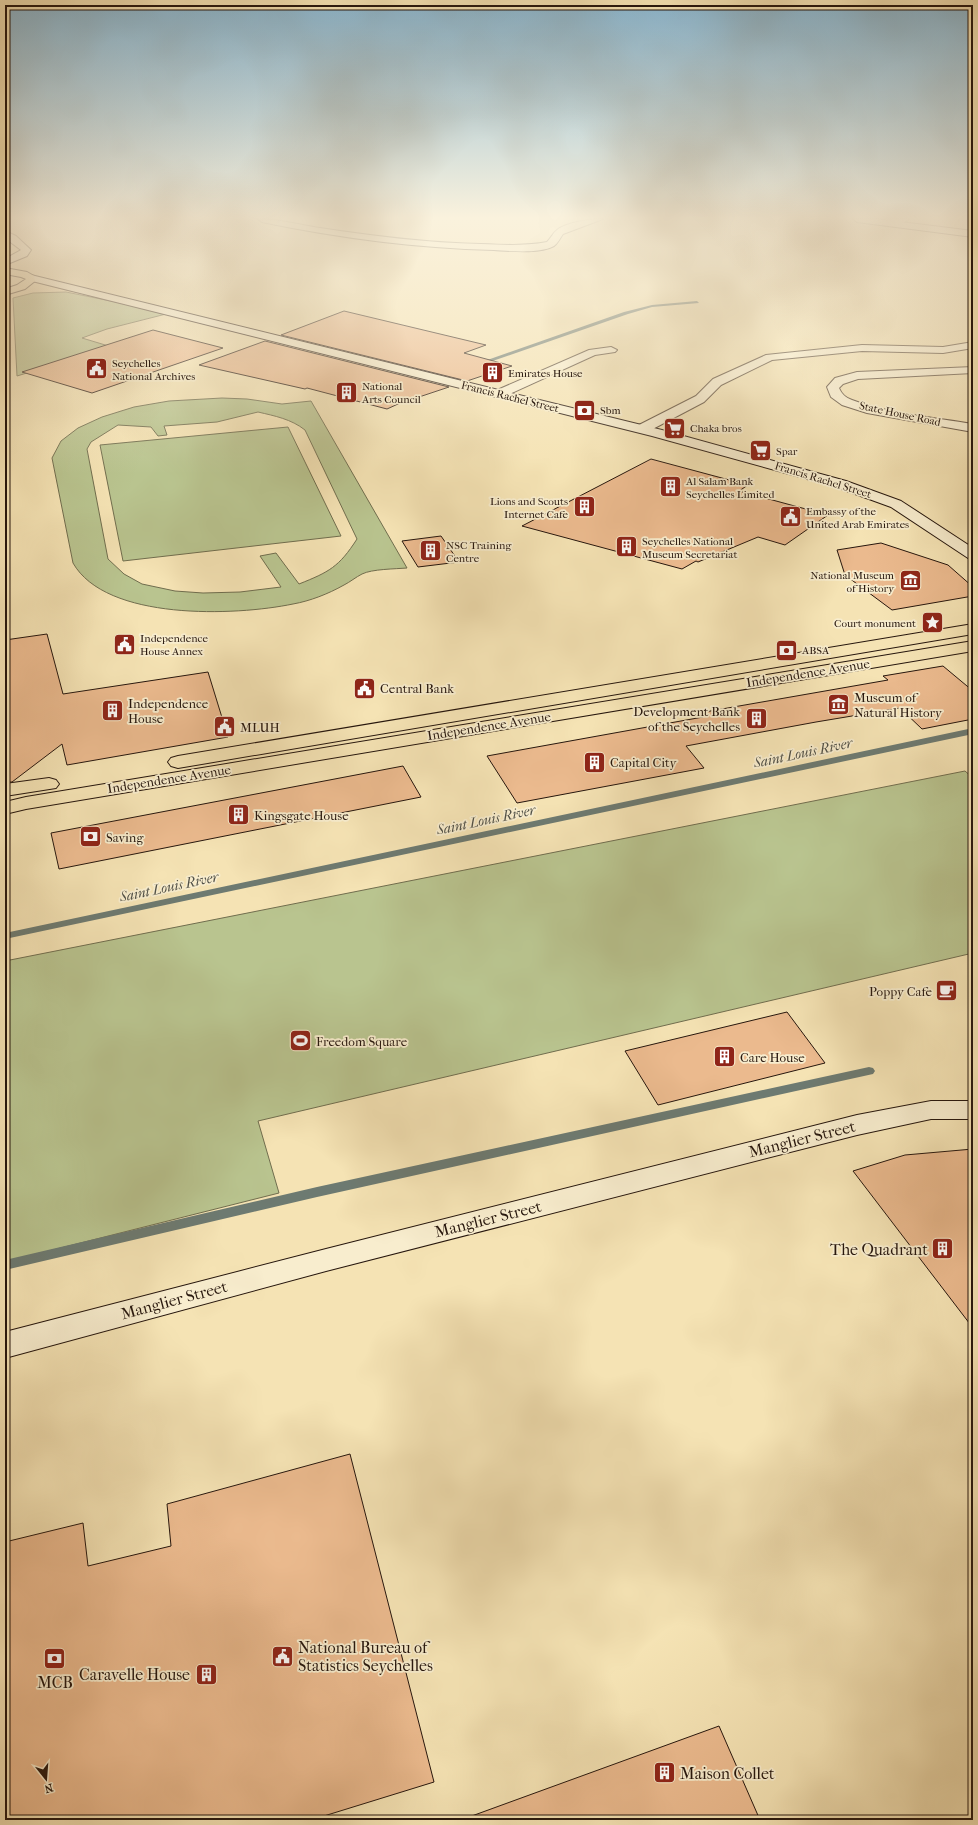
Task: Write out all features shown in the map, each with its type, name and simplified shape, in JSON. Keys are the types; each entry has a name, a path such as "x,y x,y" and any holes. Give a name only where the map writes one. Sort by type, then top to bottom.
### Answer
{"main road":[{"name":"Francis Rachel Street","path":"167,304 499,394 642,429 807,474 876,495 912,513 973,555"},
{"path":"642,429 700,399 717,382 748,366 770,357 862,348 943,350 973,345"},
{"path":"499,394 593,352 611,350"},
{"name":"State House Road","path":"973,370 857,376 840,381 833,387 835,394 846,402 871,410 973,428"},
{"name":"Independence Avenue","path":"5,790 973,629"},
{"name":"Independence Avenue","path":"5,808 973,646"},
{"name":"Manglier Street","path":"5,1345 334,1258 856,1125 931,1110 973,1110"}],"green space":[{"path":"13,304 126,304 170,313 107,329 82,338 112,347 17,376"},
{"path":"222,398 247,399 282,404 311,401 407,568 366,572 332,591 299,603 239,611 207,612 174,610 142,605 113,596 90,582 73,563 52,458 61,441 78,428 102,417 134,407 169,401","holes":["258,412 288,421 305,430 357,539 345,556 326,572 299,584 276,553 260,556 281,587 240,592 203,593 175,591 142,584 124,574 108,559 87,449 91,442 118,425 151,427 158,436 167,435 164,426 217,422"]},
{"path":"288,427 341,536 123,561 100,445"},
{"name":"Freedom Square","path":"965,771 973,778 973,953 258,1121 279,1193 5,1262 5,961"}],"building":[{"path":"344,311 486,345 464,353 512,366 467,381 281,335"},
{"name":"Seychelles National Archives","path":"153,330 223,348 92,393 22,372"},
{"path":"265,341 449,387 387,409 307,388 305,389 199,365"},
{"path":"651,459 748,485 739,491 828,515 785,545 758,537 698,562 696,561 682,569 522,526"},
{"name":"NSC Training Centre","path":"441,536 459,562 418,567 402,541"},
{"name":"National Museum of History","path":"881,543 948,565 973,587 973,596 892,610 845,575 837,550"},
{"name":"Independence House","path":"47,634 63,694 208,672 228,737 67,765 62,744 12,782 5,782 5,640"},
{"path":"943,666 973,691 973,719 922,729 900,708 816,722 686,746 704,768 517,803 487,756 703,717 699,713 888,680 883,676"},
{"name":"Kingsgate House","path":"403,766 421,797 59,869 51,833"},
{"name":"Care House","path":"787,1012 825,1063 658,1105 625,1051"},
{"name":"The Quadrant","path":"973,1149 973,1328 853,1171 905,1155"},
{"name":"Caravelle House","path":"350,1454 434,1782 311,1820 5,1820 5,1542 83,1523 88,1566 171,1546 167,1504"},
{"name":"Maison Collet","path":"719,1726 760,1820 469,1820 469,1817"}],"waterway":[{"path":"479,364 626,313 652,306 673,304"},
{"name":"Saint Louis River","path":"5,936 973,731"},
{"path":"5,1265 317,1192 869,1071"}],"place":[{"name":"Seychelles National Archives","path":"97,369"},
{"name":"Emirates House","path":"493,373"},
{"name":"National Arts Council","path":"346,392"},
{"name":"Sbm","path":"584,410"},
{"name":"Chaka bros","path":"675,428"},
{"name":"Spar","path":"761,451"},
{"name":"Al Salam Bank Seychelles Limited","path":"671,487"},
{"name":"Lions and Scouts Internet Cafe","path":"584,507"},
{"name":"Embassy of the United Arab Emirates","path":"791,517"},
{"name":"Seychelles National Museum Secretariat","path":"626,547"},
{"name":"NSC Training Centre","path":"430,551"},
{"name":"National Museum of History","path":"910,581"},
{"name":"Court monument","path":"932,623"},
{"name":"Independence House Annex","path":"124,644"},
{"name":"ABSA","path":"786,650"},
{"name":"Central Bank","path":"365,688"},
{"name":"Museum of Natural History","path":"839,704"},
{"name":"Independence House","path":"112,710"},
{"name":"Development Bank of the Seychelles","path":"756,718"},
{"name":"MLUH","path":"225,727"},
{"name":"Capital City","path":"595,762"},
{"name":"Kingsgate House","path":"238,815"},
{"name":"Saving","path":"90,837"},
{"name":"Poppy Cafe","path":"947,991"},
{"name":"Freedom Square","path":"301,1041"},
{"name":"Care House","path":"725,1057"},
{"name":"The Quadrant","path":"943,1249"},
{"name":"National Bureau of Statistics Seychelles","path":"283,1656"},
{"name":"MCB","path":"55,1658"},
{"name":"Caravelle House","path":"206,1674"},
{"name":"Maison Collet","path":"664,1773"}]}
